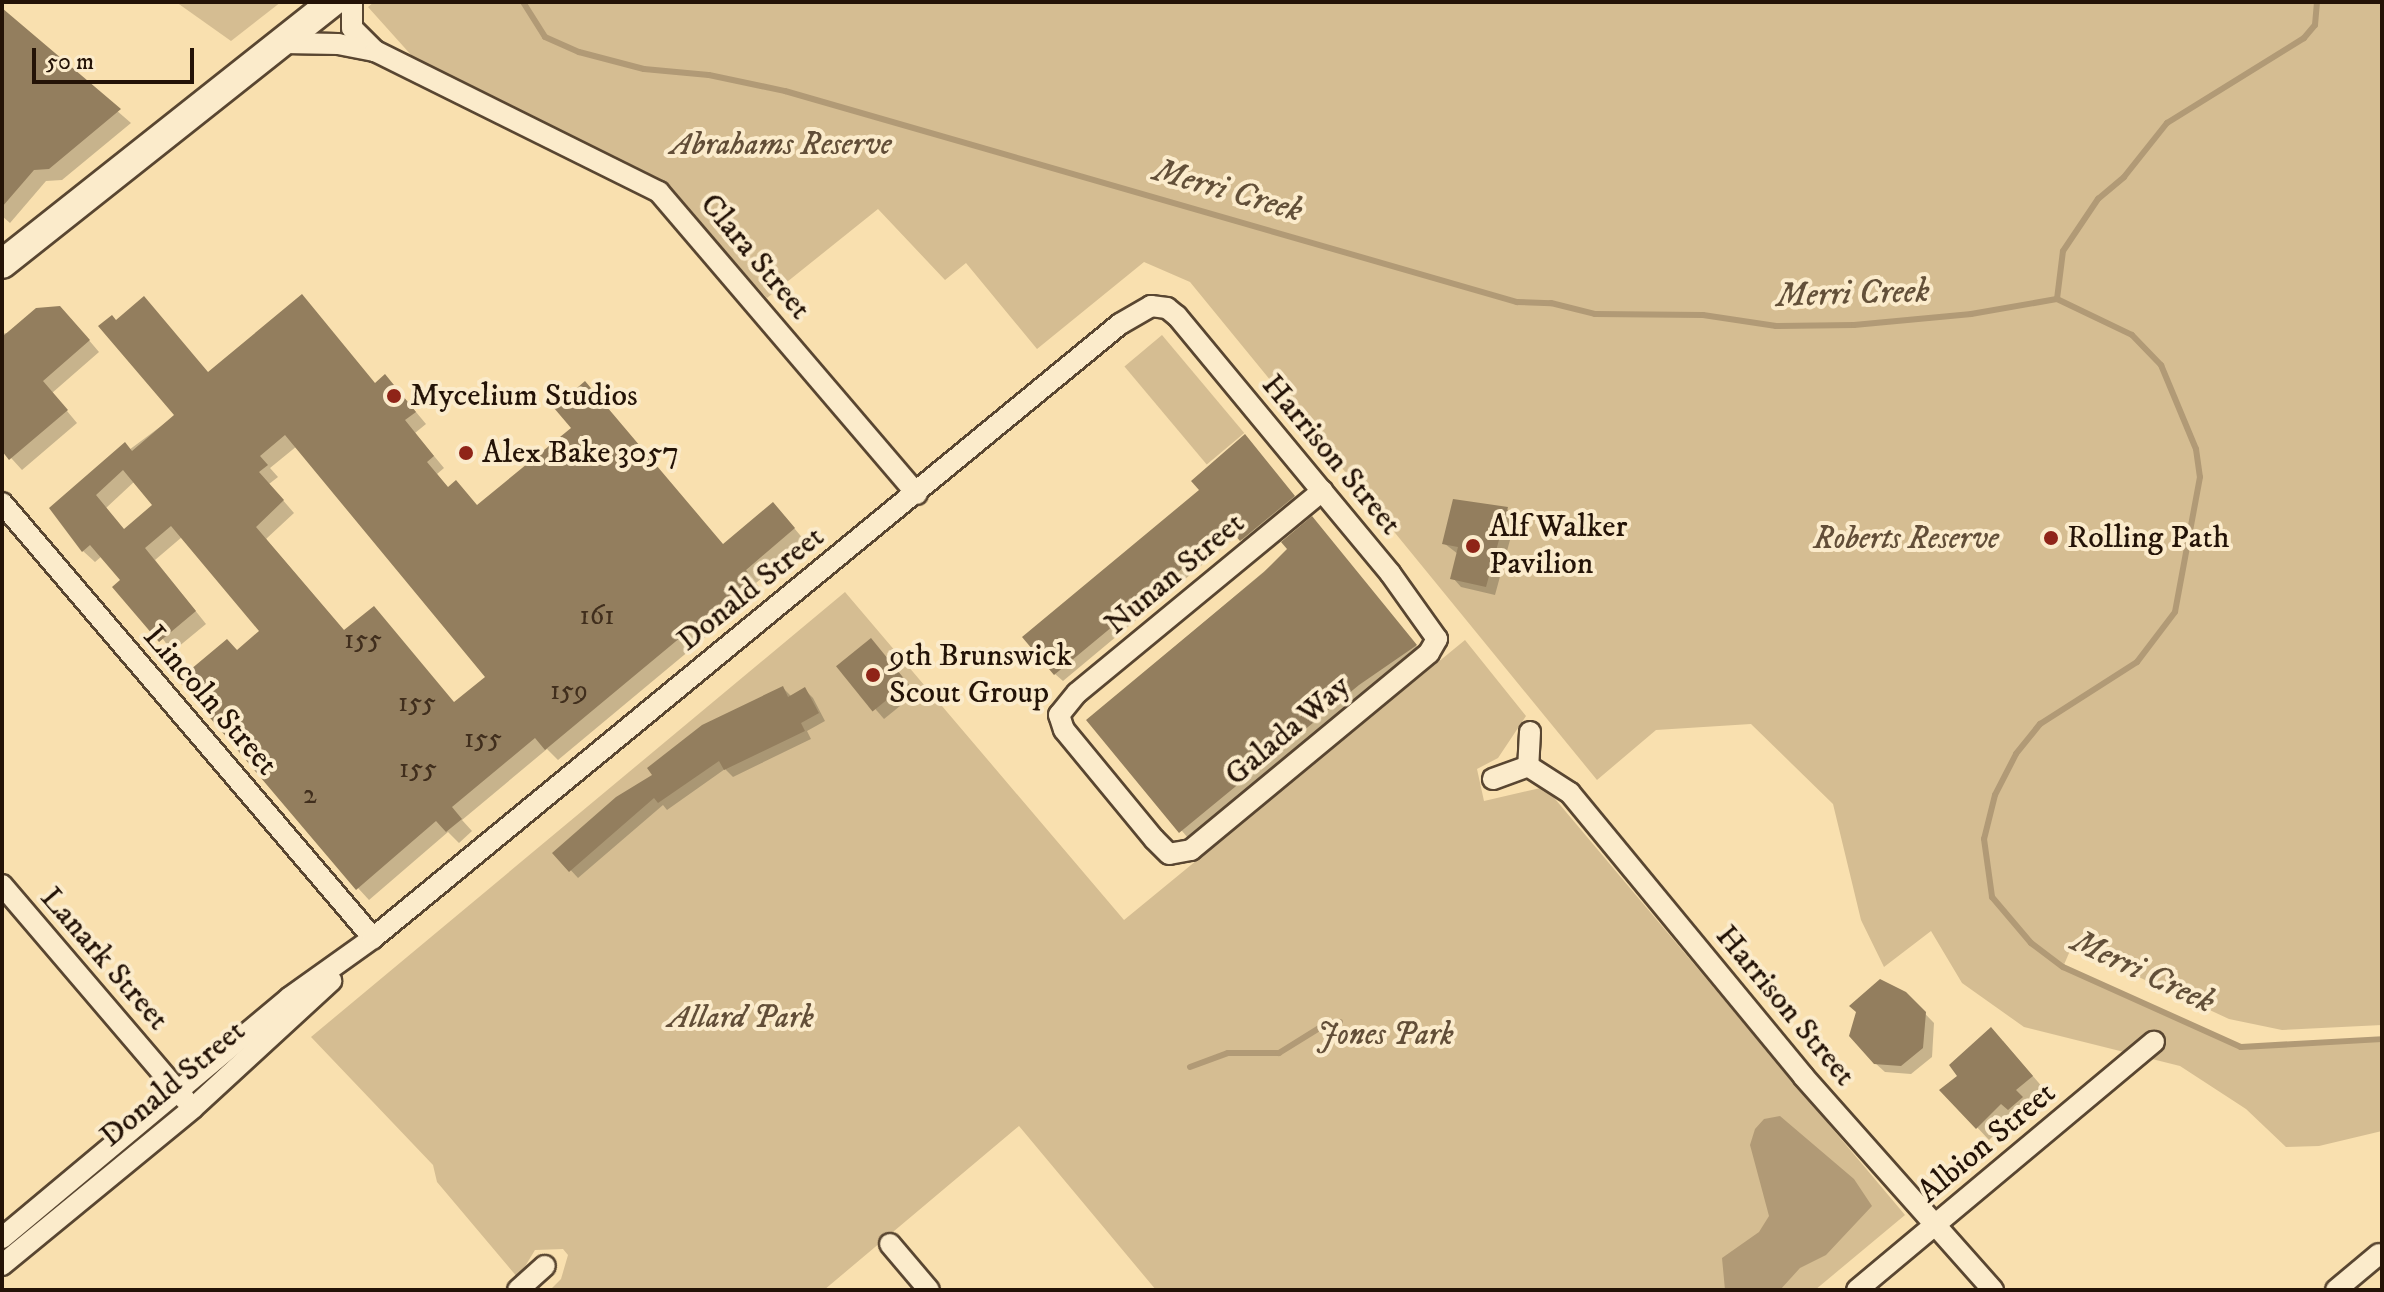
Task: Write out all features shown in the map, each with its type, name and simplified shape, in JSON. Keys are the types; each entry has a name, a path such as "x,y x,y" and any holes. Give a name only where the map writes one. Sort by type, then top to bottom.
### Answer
{"main road":[{"path":"2,264 333,2"}],"street":[{"name":"Clara Street","path":"352,2 352,28 375,51"},
{"name":"Clara Street","path":"284,43 338,44 375,51 659,192 917,494"},
{"name":"Donald Street","path":"2,1238 289,998 373,938 1135,313 1159,305 1173,312"},
{"name":"Harrison Street","path":"1173,312 1435,629 1437,639"},
{"name":"Nunan Street","path":"1169,854 1064,730 1059,715 1077,693 1322,491"},
{"name":"Lincoln Street","path":"2,503 373,938"},
{"name":"Galada Way","path":"1169,854 1191,850 1429,653 1437,639"},
{"path":"1493,779 1528,766 1530,732"},
{"name":"Harrison Street","path":"1528,766 1570,793 1803,1076 1993,1290"},
{"name":"Lanark Street","path":"2,885 193,1108"},
{"name":"Donald Street","path":"2,1265 284,1029 373,938"},
{"name":"Albion Street","path":"1857,1290 2154,1042"},
{"path":"890,1244 929,1290"},
{"path":"2336,1290 2379,1254"},
{"path":"518,1290 545,1266"}],"green space":[{"path":"176,2 281,2 231,41"},
{"path":"374,2 2382,2 2382,1025 2282,1030 2229,1019 2072,946 2063,967 2241,1047 2382,1039 2382,1131 2319,1146 2286,1147 2246,1109 2180,1066 2024,1027 1962,983 1931,931 1884,967 1861,920 1833,804 1751,724 1656,730 1597,780 1190,282 1144,262 1037,349 966,263 945,280 878,209 767,298 662,180 412,56 368,7"},
{"path":"1162,335 1244,433 1207,465 1124,366"},
{"path":"845,592 1124,920 1465,640 1526,716 1498,758 1477,769 1484,801 1545,787 1905,1215 1815,1290 1156,1290 1019,1126 824,1290 550,1290 561,1279 568,1255 563,1249 535,1250 518,1278 437,1182 433,1165 311,1037"}],"shaded area":[{"path":"1780,1116 1854,1179 1872,1206 1826,1255 1800,1268 1780,1290 1725,1290 1722,1258 1759,1232 1769,1216 1750,1145 1755,1129 1764,1119"}],"building":[{"path":"2,8 121,109 49,169 34,170 2,207"},
{"path":"302,294 375,383 385,374 416,412 405,420 434,456 427,462 448,487 456,480 477,505 571,428 554,408 585,381 723,544 773,502 795,528 746,570 752,578 545,750 535,738 452,807 462,819 446,832 436,821 356,890 178,680 227,639 237,650 259,631 171,526 145,548 196,611 159,642 112,587 120,580 90,545 82,552 49,508 125,442 132,451 174,415 98,326 112,315 116,320 144,296 208,372","holes":["285,435 485,677 454,702 374,606 344,630 256,527 284,500 259,472 268,465 260,456","123,470 152,505 124,529 96,495"]},
{"path":"60,306 90,340 43,381 68,410 9,460 2,451 2,337 36,308"},
{"path":"1245,434 1295,496 1240,541 1230,529 1054,675 1022,637 1199,490 1191,481"},
{"name":"Alf Walker Pavilion","path":"1453,499 1508,507 1486,587 1450,579 1458,547 1442,544"},
{"path":"1312,516 1417,645 1359,685 1179,833 1086,720 1264,572 1287,549 1281,542"},
{"name":"9th Brunswick Scout Group","path":"871,638 908,683 873,711 836,666"},
{"path":"783,686 788,697 805,687 819,713 801,723 805,731 724,770 719,761 658,803 654,798 569,872 552,853 616,797 652,775 647,768 702,725"},
{"path":"1880,979 1906,992 1926,1012 1923,1048 1901,1066 1874,1064 1849,1036 1856,1012 1849,1006"},
{"path":"1991,1027 2033,1076 2016,1090 2023,1097 2008,1110 2001,1104 1976,1129 1939,1090 1957,1076 1949,1065"}],"waterway":[{"name":"Merri Creek","path":"523,2 545,37 579,52 644,69 709,75 785,91 1517,302 1551,303 1595,314 1703,315 1776,326 1854,325 1971,314 2057,299 2132,335 2161,365 2196,449 2200,477 2175,612 2137,662 2040,724 2016,754 1995,795 1984,839 1992,897 2031,943 2063,967 2241,1047 2382,1039"},
{"path":"2057,299 2063,251 2098,199 2124,177 2167,123 2304,38 2315,25 2317,2"},
{"path":"1190,1067 1228,1053 1279,1053 1329,1022 1340,1022"}],"place":[{"name":"Mycelium Studios","path":"394,396"},
{"name":"Alex Bake 3057","path":"466,453"},
{"name":"Rolling Path","path":"2051,538"},
{"name":"Alf Walker Pavilion","path":"1473,546"},
{"name":"9th Brunswick Scout Group","path":"873,675"}],"park label":[{"name":"Abrahams Reserve","path":"781,145"},
{"name":"Roberts Reserve","path":"1906,539"},
{"name":"Allard Park","path":"741,1018"},
{"name":"Jones Park","path":"1385,1035"}]}
